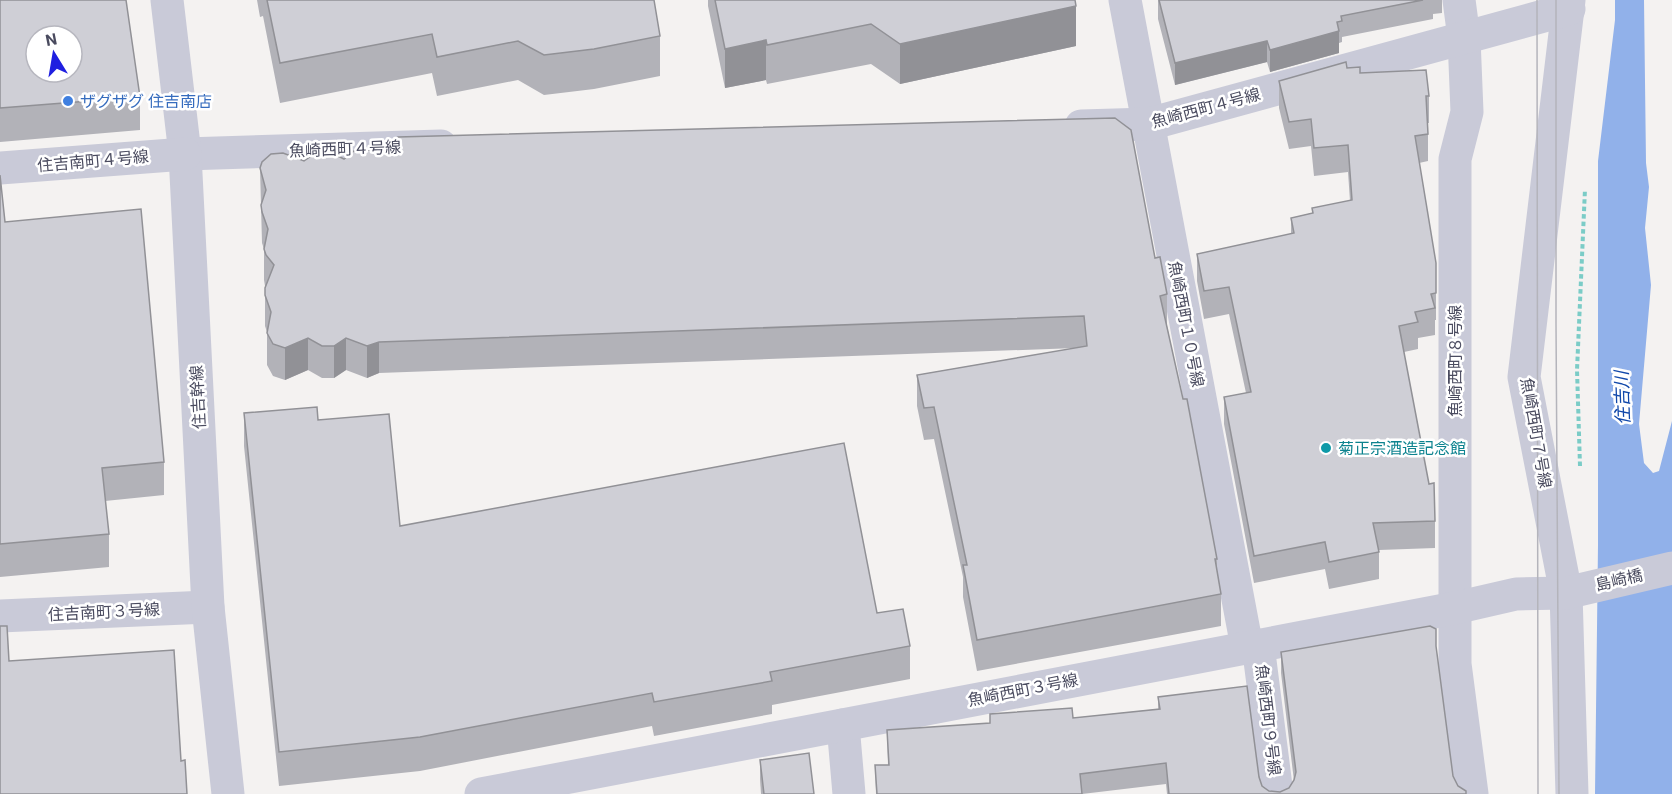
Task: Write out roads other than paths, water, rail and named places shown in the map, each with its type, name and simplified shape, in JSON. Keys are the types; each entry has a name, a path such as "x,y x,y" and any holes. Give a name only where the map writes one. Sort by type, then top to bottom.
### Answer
{"street":[{"name":"住吉幹線","path":"167,0 185,154 208,607 228,794"},
{"name":"魚崎西町１０号線","path":"1125,0 1253,646"},
{"name":"魚崎西町８号線","path":"1459,0 1464,38 1467,112 1455,159 1455,664 1472,794"},
{"name":"魚崎西町４号線","path":"1054,127 1149,124 1464,38 1569,5"},
{"name":"魚崎西町７号線","path":"1569,5 1524,377 1566,593 1572,794"},
{"name":"魚崎西町４号線","path":"185,154 471,145"},
{"name":"住吉南町４号線","path":"0,168 185,154"},
{"name":"島崎橋","path":"1566,593 1672,568"},
{"name":"魚崎西町３号線","path":"481,794 530,790 843,725 1455,608 1516,594 1566,593"},
{"name":"住吉南町３号線","path":"0,616 208,607"},
{"name":"魚崎西町９号線","path":"1253,646 1277,794"},
{"path":"843,725 849,794"}],"water":[{"name":"住吉川","path":"1615,0 1644,0 1646,163 1649,187 1645,228 1651,285 1639,424 1644,463 1653,473 1659,471 1672,421 1672,794 1595,794 1598,545 1598,161 1615,20"}],"tram line":[{"path":"1537,0 1538,794"},
{"path":"1556,0 1559,794"}],"place":[{"name":"ザグザグ 住吉南店","path":"68,101"},
{"name":"菊正宗酒造記念館","path":"1326,448"}]}
